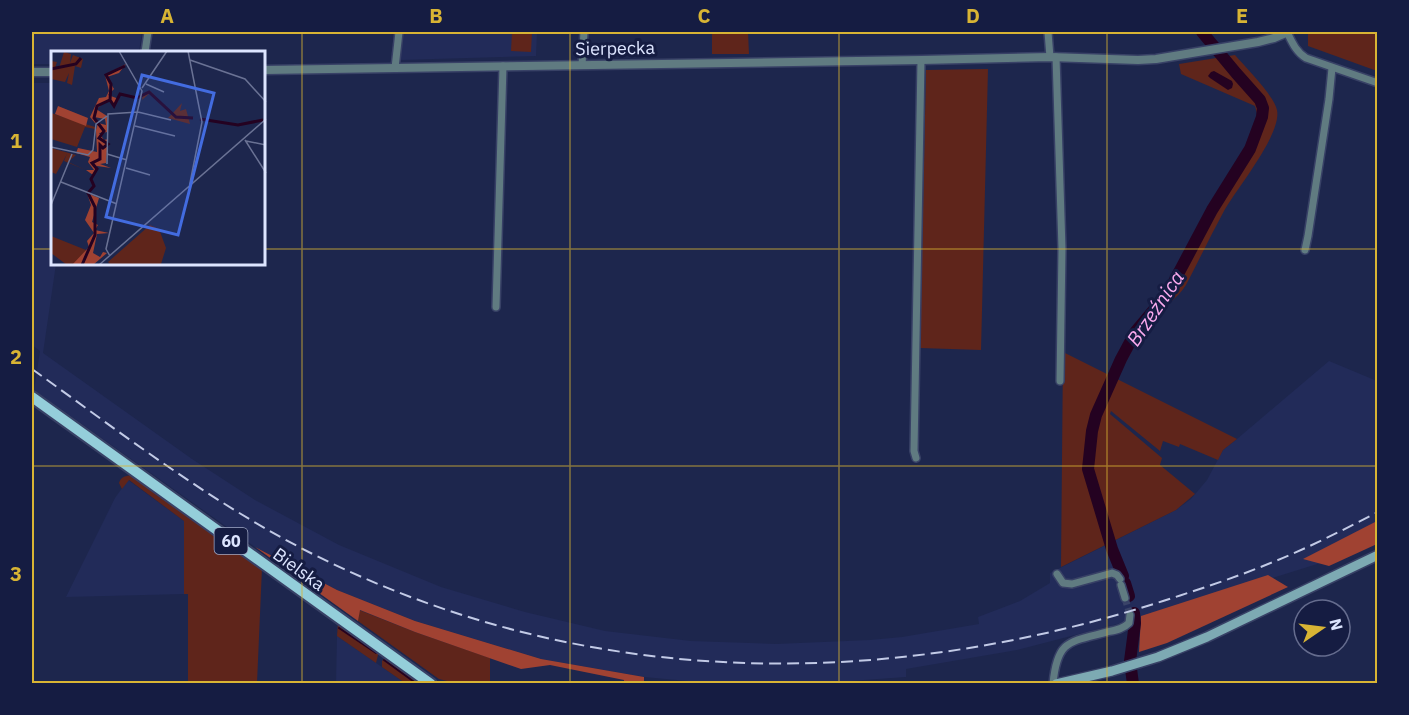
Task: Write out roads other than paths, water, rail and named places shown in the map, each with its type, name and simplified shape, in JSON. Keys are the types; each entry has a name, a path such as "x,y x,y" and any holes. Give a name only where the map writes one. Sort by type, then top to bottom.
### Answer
{"main road":[{"name":"Bielska","path":"32,397 431,684"},
{"path":"1054,684 1142,663 1207,637 1377,555"}],"street":[{"path":"145,51 148,32"},
{"path":"395,68 399,32"},
{"path":"582,65 584,32"},
{"path":"1047,32 1053,57 1062,249 1060,381"},
{"path":"1288,32 1299,54 1377,83"},
{"name":"Sierpecka","path":"266,70 1053,57 1138,60 1266,40 1288,32"},
{"path":"916,458 914,451 921,60"},
{"path":"496,307 503,66"},
{"path":"1305,250 1332,68"},
{"path":"32,72 51,72"},
{"path":"1057,574 1063,583 1072,584 1109,574 1117,575 1125,598"},
{"path":"1054,684 1056,661 1064,646 1082,638 1122,628 1129,623 1130,615"}],"waterway":[{"name":"Brzeźnica","path":"1123,576 1112,549 1088,469 1096,415 1136,331 1168,293 1212,210 1250,149 1262,117 1263,108 1260,100 1202,32"},
{"name":"Brzeźnica","path":"1125,583 1129,596"},
{"name":"Brzeźnica","path":"1133,684 1130,661 1135,623 1134,613"},
{"path":"339,628 376,653"},
{"path":"384,660 417,684"}],"tunnel":[{"path":"1125,598 1130,615"}],"railway":[{"path":"32,369 213,497 289,542 329,562 430,604 533,635 637,654 742,663 848,662 953,650 1059,630 1163,601 1232,578 1326,539 1378,512"}]}
